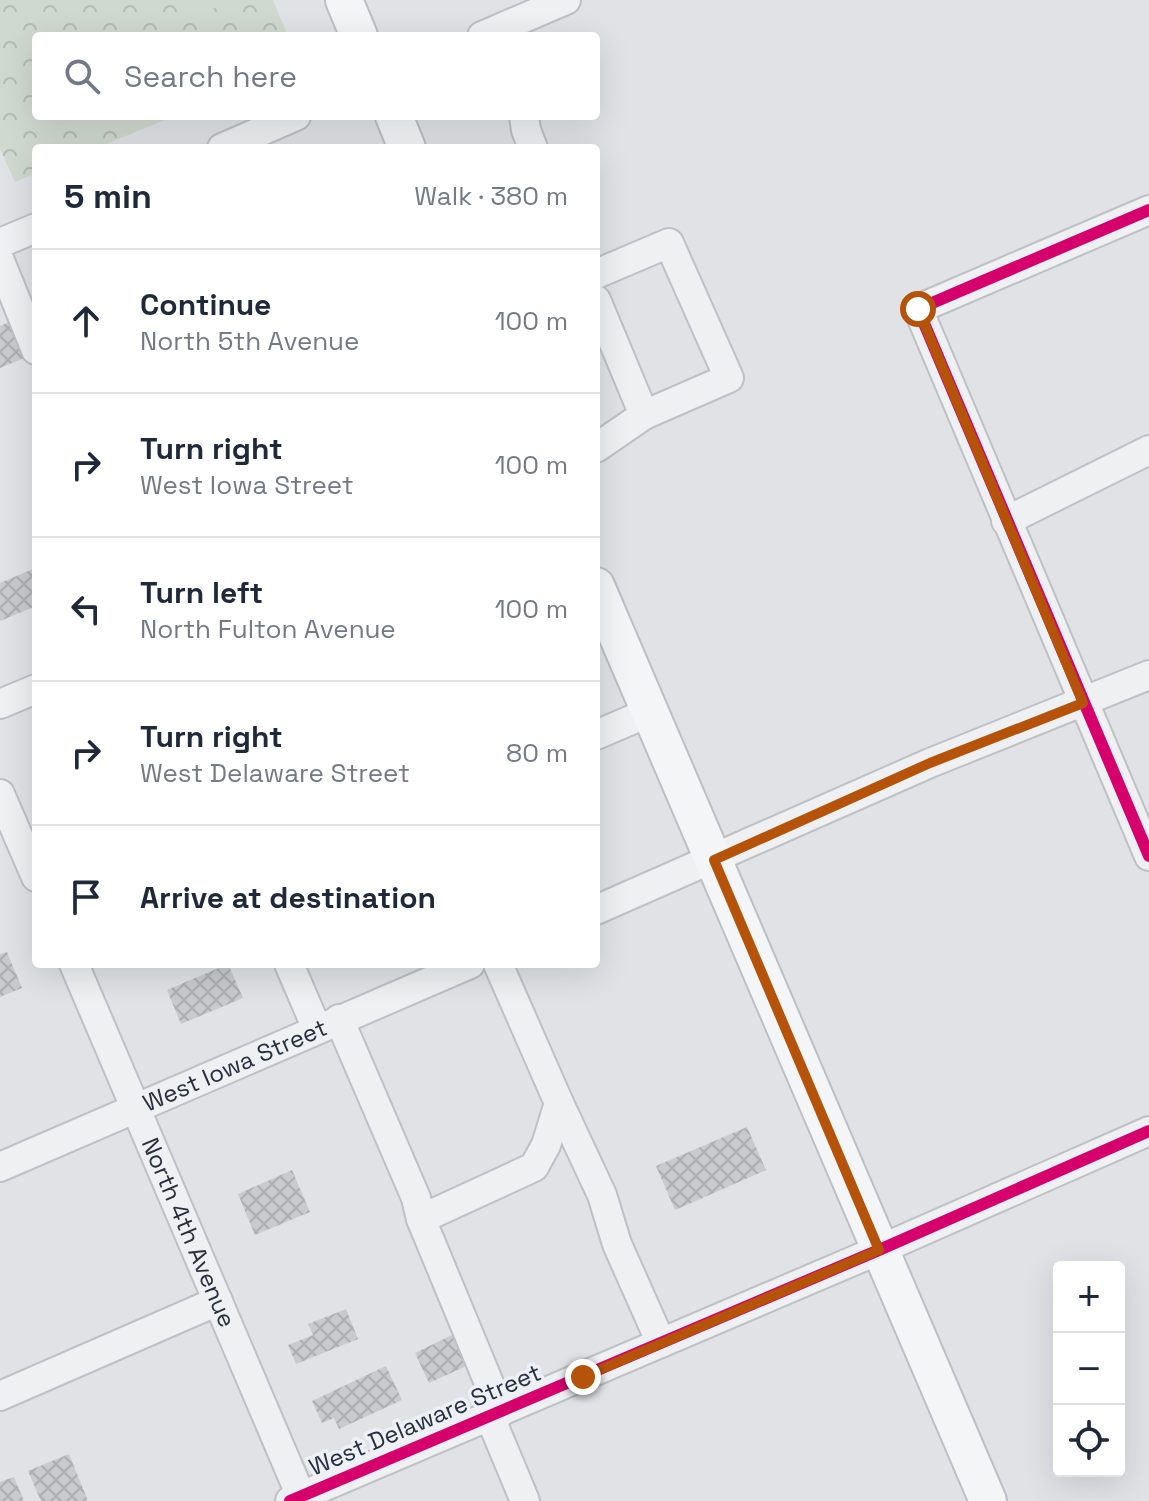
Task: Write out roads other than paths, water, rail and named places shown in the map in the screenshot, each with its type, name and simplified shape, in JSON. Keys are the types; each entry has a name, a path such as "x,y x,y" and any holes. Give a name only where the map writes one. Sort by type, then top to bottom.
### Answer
{"main road":[{"path":"344,0 357,32"},
{"path":"396,120 405,144"},
{"path":"600,595 988,1501"}],"street":[{"path":"517,29 566,0"},
{"path":"231,144 287,120"},
{"path":"525,120 532,144"},
{"path":"1149,210 918,309 1149,856"},
{"path":"0,243 32,230"},
{"path":"600,272 669,243 729,378 644,415 600,445"},
{"path":"0,261 32,340"},
{"path":"600,310 644,415"},
{"path":"1006,521 1149,450"},
{"path":"600,908 930,763 1149,675"},
{"path":"0,704 32,691"},
{"path":"600,733 650,712"},
{"path":"0,794 32,868"},
{"name":"North 4th Avenue","path":"76,968 218,1301 298,1499"},
{"path":"292,968 328,1024 416,1198 421,1219 525,1501"},
{"name":"West Iowa Street","path":"0,1167 461,968"},
{"path":"500,968 602,1195 617,1244 661,1343"},
{"path":"421,1219 534,1167 546,1145 559,1103"},
{"name":"West Delaware Street","path":"298,1499 1149,1131"},
{"path":"0,1396 218,1301"}]}
